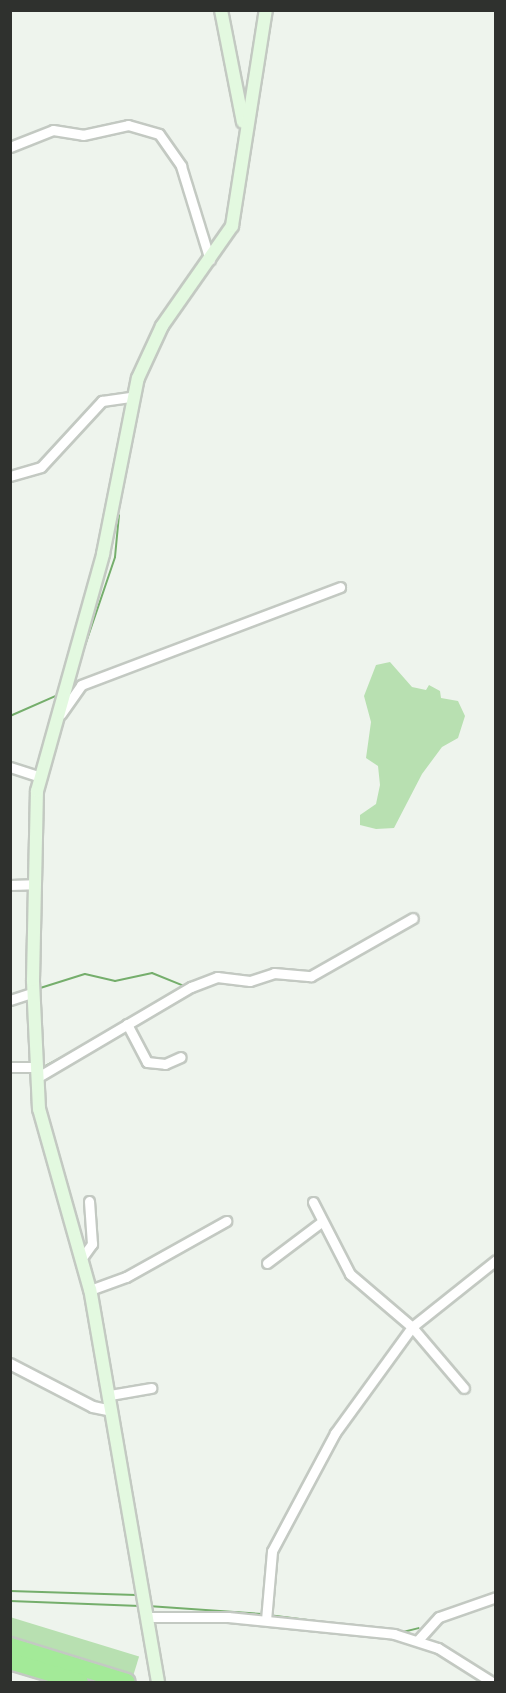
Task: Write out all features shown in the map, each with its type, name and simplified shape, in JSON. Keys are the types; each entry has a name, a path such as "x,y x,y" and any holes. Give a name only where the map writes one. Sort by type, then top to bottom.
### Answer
{"highway":[{"path":"10,1646 121,1680"},
{"path":"10,1661 80,1683"}],"main road":[{"path":"221,10 244,129"},
{"path":"158,1683 110,1395 90,1290 43,1134 33,990 34,884 40,777 50,729 104,554 132,397 162,326 226,240 237,206 244,129 266,10"}],"street":[{"path":"10,147 53,130 83,135 128,125 159,134 181,166 210,260"},
{"path":"10,476 41,467 102,401 132,397"},
{"path":"50,729 81,685 148,655 340,587"},
{"path":"10,767 40,777"},
{"path":"10,885 34,884"},
{"path":"10,1067 38,1071 189,989 217,977 250,981 274,973 311,976 413,918"},
{"path":"10,1000 33,990"},
{"path":"127,1024 147,1062 165,1064 181,1057"},
{"path":"81,1259 92,1244 89,1202"},
{"path":"313,1202 320,1223 350,1274 412,1327 464,1388"},
{"path":"90,1290 126,1277 226,1221"},
{"path":"267,1263 320,1223"},
{"path":"266,1616 270,1559 287,1515 352,1407 412,1327 495,1260"},
{"path":"10,1364 93,1407 112,1411"},
{"path":"110,1395 151,1388"},
{"path":"418,1640 439,1617 495,1597"},
{"path":"147,1609 266,1616 418,1640 464,1660 492,1683"}],"green space":[{"path":"390,662 412,687 426,690 429,685 440,691 441,698 458,701 465,716 458,738 442,747 422,774 394,828 376,829 360,825 360,815 376,804 380,785 378,766 366,758 371,722 364,696 376,665"},
{"path":"10,1617 139,1656 133,1676 10,1638"}],"waterway":[{"path":"79,663 115,557 119,515"},
{"path":"10,716 60,694"},
{"path":"37,989 85,974 115,981 152,973 186,987"},
{"path":"223,982 247,985"},
{"path":"98,1037 108,1031"},
{"path":"40,1069 88,1043"},
{"path":"10,1591 136,1595"},
{"path":"10,1601 140,1606"},
{"path":"148,1606 262,1614"},
{"path":"268,1615 403,1632 419,1628"}]}
